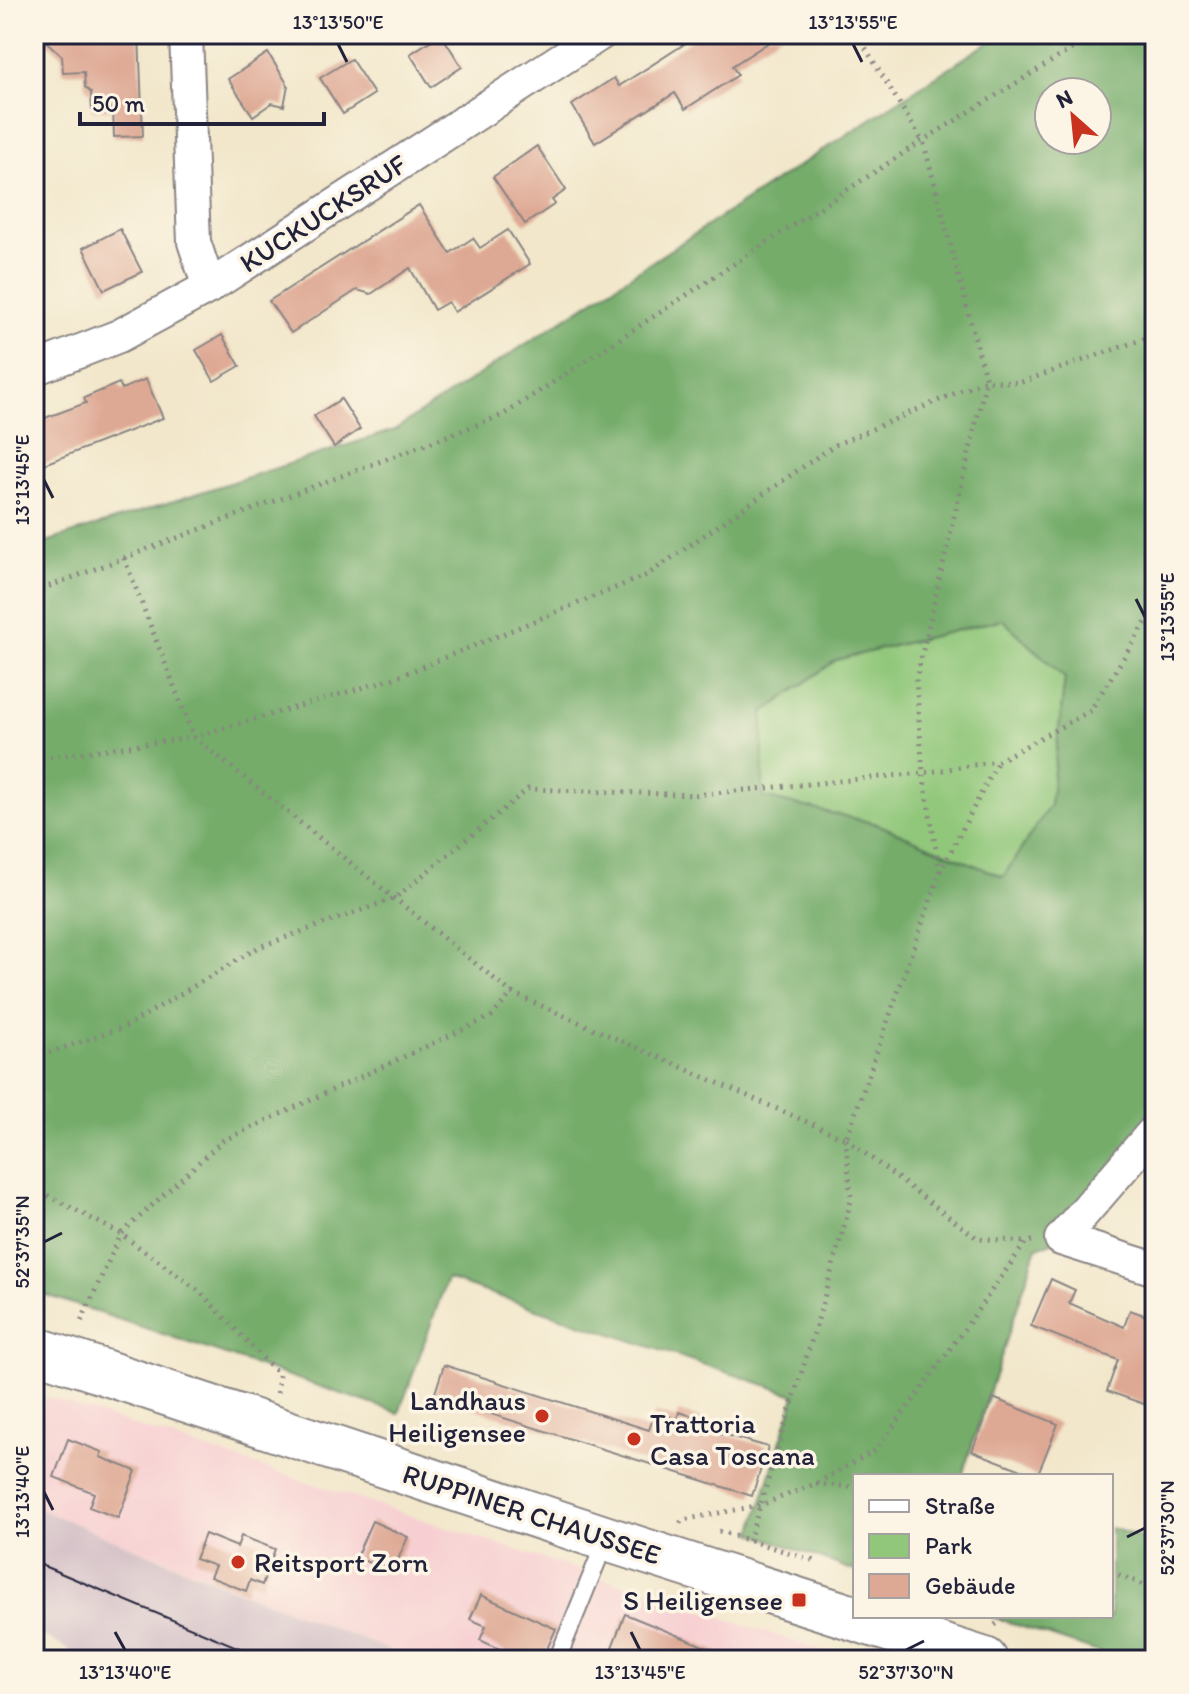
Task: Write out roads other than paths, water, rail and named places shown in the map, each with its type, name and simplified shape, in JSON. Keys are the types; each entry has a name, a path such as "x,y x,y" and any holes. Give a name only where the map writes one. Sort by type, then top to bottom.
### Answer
{"main road":[{"name":"RUPPINER CHAUSSEE","path":"49,1354 853,1618"},
{"name":"RUPPINER CHAUSSEE","path":"854,1618 985,1660"}],"street":[{"path":"186,34 194,242 209,287"},
{"name":"KUCKUCKSRUF","path":"34,369 119,336 209,287 600,34"},
{"path":"1155,1130 1061,1239 1155,1269"}],"lane":[{"path":"557,1660 607,1539"}],"tram line":[{"path":"34,1562 268,1660"}],"place":[{"name":"Landhaus Heiligensee","path":"542,1416"},
{"name":"Trattoria Casa Toscana","path":"634,1439"},
{"name":"Reitsport Zorn","path":"238,1562"},
{"name":"S Heiligensee","path":"799,1600"}]}
